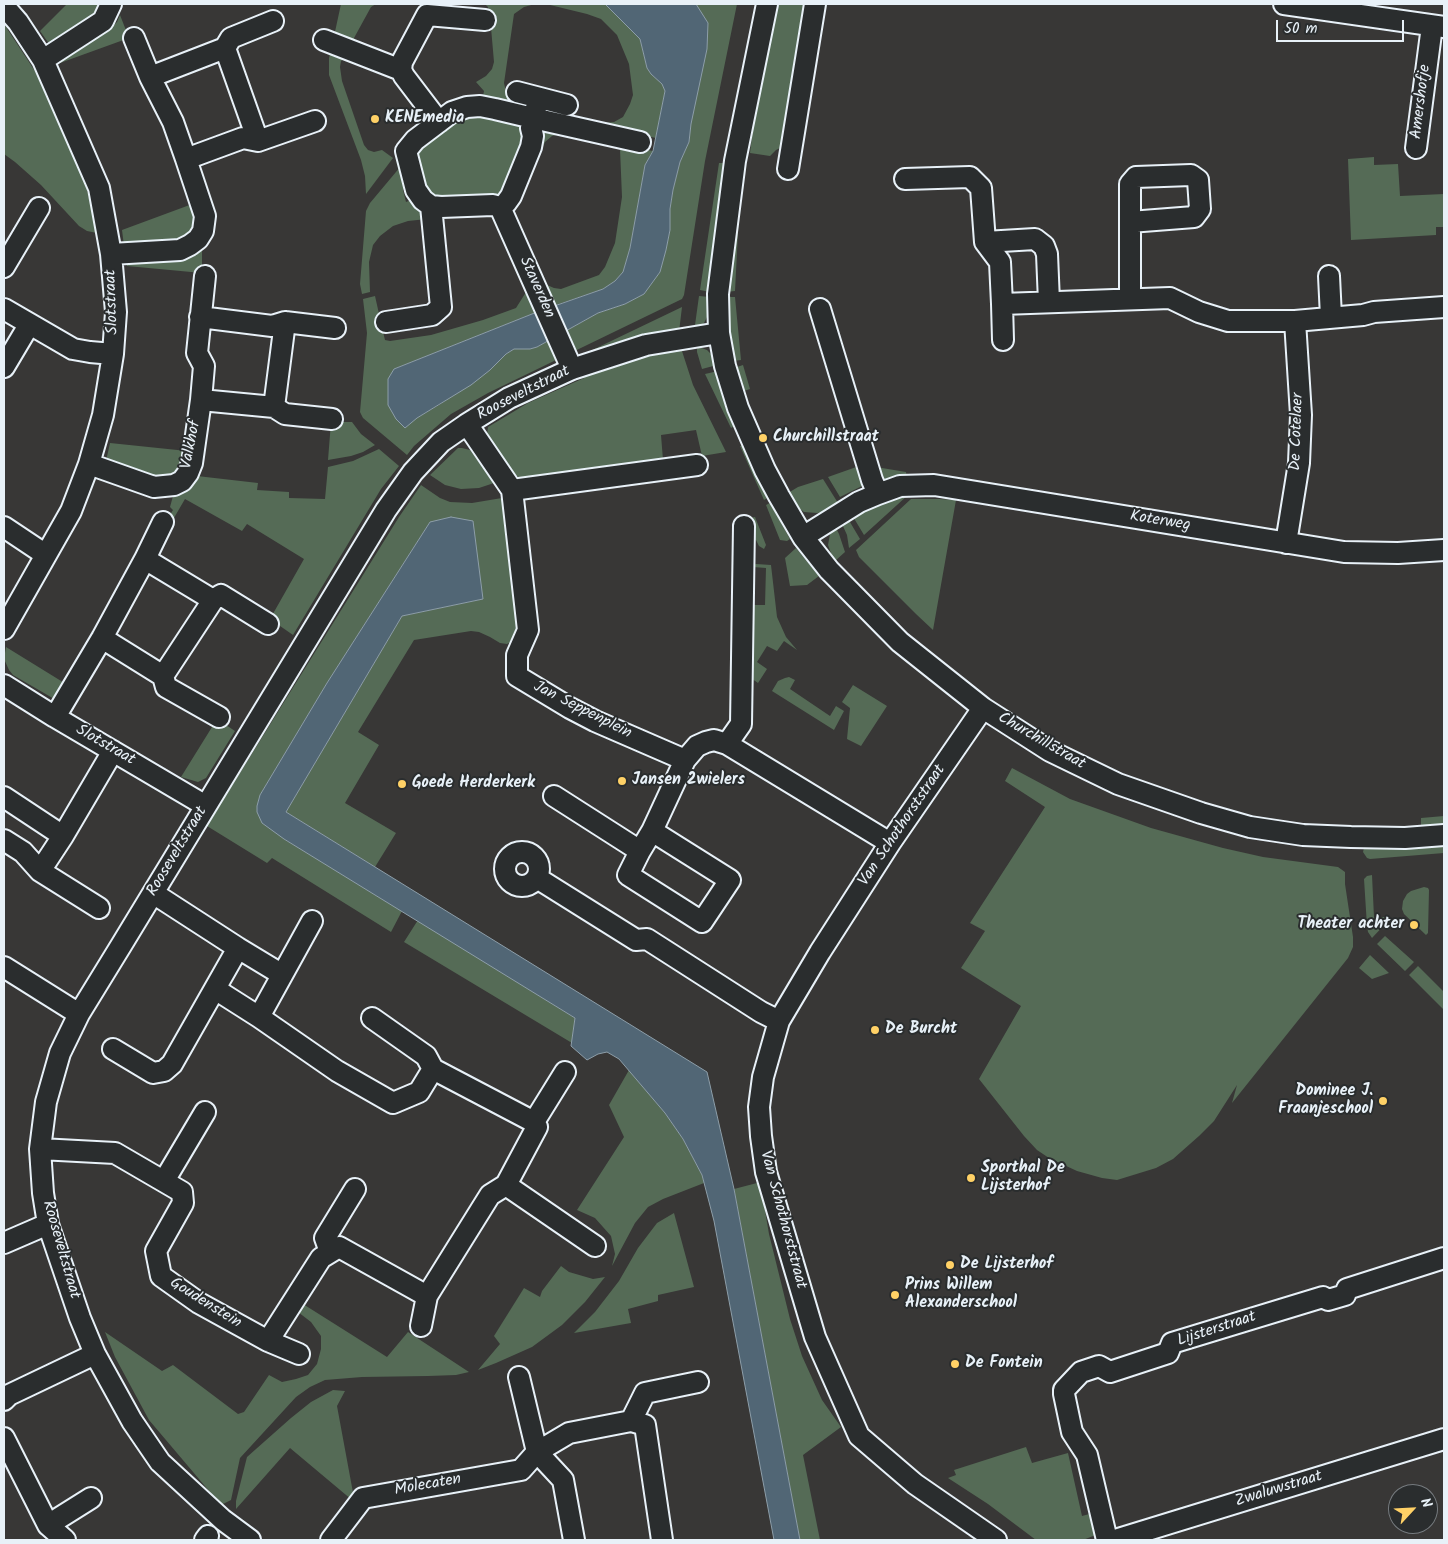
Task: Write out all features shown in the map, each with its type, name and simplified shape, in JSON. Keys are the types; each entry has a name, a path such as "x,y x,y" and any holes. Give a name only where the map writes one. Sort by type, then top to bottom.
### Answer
{"street":[{"path":"43,60 103,21 111,4"},
{"name":"Churchillstraat","path":"767,4 735,161 718,294 719,333 725,366 738,408 765,470 803,537 829,570 900,642 983,708 1050,751 1118,784 1201,813 1250,827 1303,835 1351,837 1405,838 1444,835"},
{"path":"788,169 815,4"},
{"path":"1290,4 1438,27"},
{"name":"Slotstraat","path":"4,6 18,22 43,60 98,188 111,254 116,312 113,354 102,415 89,464 71,510 4,629"},
{"path":"401,70 402,62 427,15 485,20"},
{"path":"150,78 225,48 231,38 273,21"},
{"name":"Amershofje","path":"1416,148 1438,27"},
{"path":"111,254 180,250 190,246 203,231 205,216 173,122 150,78 134,38"},
{"path":"324,40 401,70 439,122"},
{"path":"225,48 258,141"},
{"path":"517,92 566,105"},
{"path":"539,98 532,118 532,147 511,196 506,203 500,207 441,207 431,206 423,200 416,190 406,151 415,140 452,112 467,107 480,106 495,109 532,118 640,142"},
{"path":"186,159 243,138 258,141 315,121"},
{"path":"904,180 970,177 981,188 985,242 1000,262 1003,340"},
{"path":"386,322 432,314 441,308 431,206"},
{"name":"Staverden","path":"500,207 572,369"},
{"path":"4,267 39,208"},
{"path":"1130,222 1130,299"},
{"path":"985,242 1035,239 1044,246 1047,254 1049,302"},
{"name":"Valkhof","path":"89,464 154,487 174,485 182,482 188,474 192,463 204,366 197,353 205,276"},
{"path":"1329,276 1331,317"},
{"path":"1002,304 1170,298 1199,312 1228,321 1295,320 1444,307"},
{"path":"4,309 73,349 113,354"},
{"path":"820,309 872,480 878,494"},
{"path":"200,317 272,326 285,322 335,328"},
{"name":"De Cotelaer","path":"1286,543 1299,463 1301,414 1295,320"},
{"path":"274,407 285,322"},
{"path":"4,367 29,325"},
{"name":"Rooseveltstraat","path":"250,1540 223,1520 160,1462 132,1421 95,1354 80,1318 48,1224 43,1193 40,1149 46,1102 60,1054 79,1014 395,495 413,472 441,442 467,424 509,398 572,369 646,345 719,333"},
{"name":"Valkhof","path":"201,400 274,407 285,414 332,419"},
{"name":"Jan Seppenplein","path":"467,424 512,490 528,630 517,655 517,676 595,721 685,760"},
{"path":"512,490 697,465"},
{"name":"Koterweg","path":"803,537 859,502 878,494 900,486 934,485 1344,552 1398,553 1444,550"},
{"path":"54,717 102,638 163,522"},
{"path":"727,744 741,724 744,526"},
{"path":"4,527 46,554"},
{"path":"145,559 213,600"},
{"path":"163,676 213,600 222,596 268,624"},
{"path":"102,638 163,676 166,687 219,717"},
{"name":"Slotstraat","path":"4,685 54,717 206,806"},
{"name":"Van Schothorststraat","path":"983,708 890,843 820,952 779,1021 763,1077 759,1108 766,1172 815,1337 859,1436 915,1484 993,1539"},
{"path":"652,831 730,880 702,922 628,875 652,831 685,760 696,746 714,740 727,744 890,843"},
{"path":"40,871 113,751"},
{"path":"554,796 640,851"},
{"path":"4,797 62,836"},
{"path":"4,840 24,852 40,871 99,908"},
{"path":"537,878 636,940 647,939 761,1012 779,1021"},
{"path":"153,893 281,974"},
{"path":"258,1017 312,921"},
{"path":"112,1049 153,1073 164,1072 172,1064 238,948"},
{"path":"4,967 79,1014"},
{"path":"215,989 337,1071 393,1103 419,1092 433,1069"},
{"path":"372,1018 426,1056 433,1069 534,1122 537,1127 506,1185 490,1195 427,1296 421,1326"},
{"path":"534,1122 565,1072"},
{"path":"164,1181 205,1112"},
{"name":"Goudenstein","path":"40,1149 115,1153 182,1192 183,1203 156,1251 161,1276 199,1303 268,1341 299,1354"},
{"path":"506,1185 595,1246"},
{"path":"330,1252 326,1238 355,1189"},
{"path":"4,1243 48,1224"},
{"path":"268,1341 321,1258 338,1247 427,1296"},
{"name":"Lijsterstraat","path":"1107,1540 1087,1455 1072,1432 1064,1390 1081,1372 1099,1366 1110,1372 1168,1353 1172,1343 1323,1296 1328,1300 1345,1295 1347,1289 1444,1258"},
{"path":"4,1400 9,1395 95,1354"},
{"path":"520,1377 538,1452 563,1480 574,1540"},
{"path":"662,1540 645,1426 631,1421 645,1393 698,1382"},
{"name":"Molecaten","path":"331,1540 363,1498 521,1470 538,1452 569,1433 631,1421"},
{"path":"4,1438 48,1525 66,1540"},
{"name":"Zwaluwstraat","path":"1115,1540 1444,1439"},
{"path":"48,1525 91,1498"}],"green space":[{"path":"67,4 103,4 99,13 50,45 40,31"},
{"path":"341,4 376,4 371,7 354,38 356,50 333,41"},
{"path":"485,4 535,4 524,7 514,14 504,83 506,92 511,98 529,106 524,110 482,101 484,91 476,82 486,76 492,69 494,62 490,16 488,7"},
{"path":"546,4 605,4 640,39 647,68 663,84 665,91 656,138 539,113 540,106 603,123 614,122 623,117 633,95 629,64 617,35 601,19"},
{"path":"696,4 737,4 705,161 682,299 488,393 451,414 414,446 407,455 363,418 360,412 367,333 363,299 375,296 385,340 390,341 431,335 516,308 528,289 537,312 394,369 417,418 490,370 506,354 514,349 537,347 598,313 625,304 644,294 660,272 670,230 670,209 673,190 680,162 689,142"},
{"path":"776,4 808,4 784,146 770,156 750,153 760,70"},
{"path":"120,15 129,38 60,63 58,59 105,33 117,22"},
{"path":"4,24 56,103 83,172 97,233 87,231 79,226 41,185 4,154"},
{"path":"332,46 346,57 341,61 340,67 342,81 364,145 368,150 374,152 382,150 393,158 366,194 365,176 361,160 329,75 329,58"},
{"path":"469,112 519,122 526,133 511,186 496,199 427,197 415,153"},
{"path":"537,128 653,151 645,165 630,248 623,272 615,281 603,289 553,306 537,277 541,274 547,285 561,289 599,275 605,267 615,243 622,197 620,149 560,134 552,136 545,142 537,161 533,158"},
{"path":"1374,157 1374,165 1398,164 1400,196 1444,194 1444,227 1436,227 1436,235 1351,240 1348,159"},
{"path":"719,163 724,163 710,275 710,292 700,290"},
{"path":"401,166 406,186 403,190 406,202 414,199 427,219 408,221 393,226 380,236 373,245 369,262 370,292 362,294 360,284 366,211 370,203"},
{"path":"195,203 194,228 189,236 183,239 124,246 122,230"},
{"path":"737,212 739,213 735,291 726,292"},
{"path":"202,248 202,273 127,266 127,264 182,259"},
{"path":"699,296 710,297 709,313 704,323 700,327 696,327 695,325"},
{"path":"726,297 735,297 741,360 733,361 729,339"},
{"path":"682,307 679,332 584,354"},
{"path":"699,347 707,350 712,355 717,365 702,369 697,352"},
{"path":"681,348 693,385 726,452 702,456 696,430 661,435 663,460 529,480 515,475 489,440 487,435 488,427 528,403 584,378 583,375 649,354"},
{"path":"743,365 750,389 741,392 734,368"},
{"path":"718,371 736,425 731,428 705,374"},
{"path":"331,422 352,422 361,434 375,445 351,456 328,460"},
{"path":"110,443 187,451 180,469 173,475 154,478 106,461"},
{"path":"745,445 767,498 764,500 740,446"},
{"path":"458,448 470,450 494,483 479,488 461,489 445,485 430,475"},
{"path":"379,449 399,466 381,489 293,635 270,619 304,559 247,524 242,531 185,499 171,523 166,521 173,510 170,507 173,496 189,488 197,476 258,483 257,490 289,492 289,498 325,499 328,467 353,461"},
{"path":"862,465 868,483 840,497 828,477"},
{"path":"876,467 906,472 907,478 885,482"},
{"path":"823,479 838,503 825,512 804,512 788,493 798,487"},
{"path":"421,485 440,498 450,502 472,503 502,498 518,622 511,642 507,644 500,643 479,632 471,631 414,640 358,732 379,745 345,803 396,833 375,867 286,812 402,616 483,599 430,522 327,683 260,795 284,839 402,911 391,932 272,858 267,863 207,826 399,517"},
{"path":"908,495 864,535 852,515 899,496"},
{"path":"911,499 956,500 933,630 859,557 856,550"},
{"path":"770,503 790,539 787,541 780,540 766,505"},
{"path":"755,517 766,545 764,549 759,546 756,540 751,541 748,518"},
{"path":"847,517 860,539 849,548 847,535 842,524"},
{"path":"835,526 845,552 835,561 828,545 830,534"},
{"path":"796,548 819,576 807,585 790,586 785,558"},
{"path":"756,564 771,565 777,617 786,637 797,650 784,641 777,651 767,646 757,662 767,669 758,683 748,676 751,605 765,605 766,568 753,567"},
{"path":"6,647 66,684 56,700 13,675 4,659"},
{"path":"789,677 795,680 790,689 830,716 836,706 844,711 834,730 772,691 778,681"},
{"path":"853,685 887,706 861,746 847,739 850,708 842,702"},
{"path":"217,719 235,731 206,778 198,782 181,777"},
{"path":"1012,768 1070,799 1151,828 1223,848 1263,857 1338,867 1345,872 1353,937 1353,947 1348,958 1232,1103 1237,1085 1214,1121 1199,1136 1173,1159 1156,1168 1117,1180 1077,1171 1049,1158 1037,1150 979,1079 1021,1006 961,968 985,931 970,923 1045,807 1005,781"},
{"path":"1444,816 1444,827 1421,828 1421,818"},
{"path":"1444,844 1444,853 1370,859 1363,852 1364,848"},
{"path":"1372,875 1374,917 1387,917 1389,920 1372,938 1367,926 1364,879"},
{"path":"1424,887 1429,890 1428,933 1426,935 1404,914 1402,909 1403,901 1407,894"},
{"path":"418,920 575,1018 572,1043 404,942"},
{"path":"1385,936 1414,962 1405,971 1377,944"},
{"path":"1370,955 1389,973 1372,979 1359,968"},
{"path":"1418,966 1444,992 1444,1010 1409,975"},
{"path":"629,1070 665,1113 683,1139 702,1175 704,1183 648,1207 635,1223 612,1266 615,1254 611,1236 595,1218 577,1210 624,1137 609,1105"},
{"path":"757,1183 761,1187 769,1234 790,1319 802,1356 822,1400 841,1427 803,1455 820,1540 800,1540 734,1189"},
{"path":"674,1213 694,1287 658,1295 658,1301 628,1309 631,1323 574,1333 595,1312 619,1281 638,1248 657,1223"},
{"path":"561,1266 569,1272 593,1279 605,1277 585,1302 562,1325 532,1347 478,1370 500,1344 494,1336 524,1288 540,1297 542,1291"},
{"path":"303,1304 387,1357 408,1332 469,1372 456,1375 362,1377 325,1380 310,1387 296,1397 240,1458 231,1500 221,1505 149,1420 115,1357 105,1332 162,1371 173,1365 238,1414 244,1412 269,1375 282,1382 296,1379 308,1375 317,1364 321,1349 321,1336 311,1322 298,1312"},
{"path":"333,1390 345,1391 337,1406 354,1498 352,1500 290,1448 236,1509 236,1501 247,1457 311,1402"},
{"path":"1026,1447 1032,1463 1068,1453 1082,1516 1093,1513 1098,1534 1083,1540 1036,1540 988,1504 948,1478 956,1475 954,1470"}],"water":[{"path":"605,4 696,4 708,23 707,49 689,142 680,162 673,190 670,209 670,230 660,272 644,294 625,304 598,313 537,347 514,349 471,385 417,418 405,428 396,419 388,405 388,379 394,369 537,312 603,289 615,281 623,272 630,248 645,165 653,151 665,91 662,84 647,68 640,39"},
{"path":"451,517 473,521 483,599 402,616 286,812 707,1072 734,1189 800,1540 774,1540 714,1221 702,1175 683,1139 665,1113 619,1059 607,1052 587,1060 571,1046 575,1018 284,839 262,823 257,812 260,795 327,683 430,522"}],"place":[{"name":"KENEmedia","path":"375,119"},
{"name":"Churchillstraat","path":"763,438"},
{"name":"Jansen 2wielers","path":"622,781"},
{"name":"Goede Herderkerk","path":"402,784"},
{"name":"Theater achter","path":"1414,925"},
{"name":"De Burcht","path":"875,1030"},
{"name":"Dominee J. Fraanjeschool","path":"1383,1101"},
{"name":"Sporthal De Lijsterhof","path":"971,1178"},
{"name":"De Lijsterhof","path":"950,1265"},
{"name":"Prins Willem Alexanderschool","path":"895,1295"},
{"name":"De Fontein","path":"955,1364"}]}
